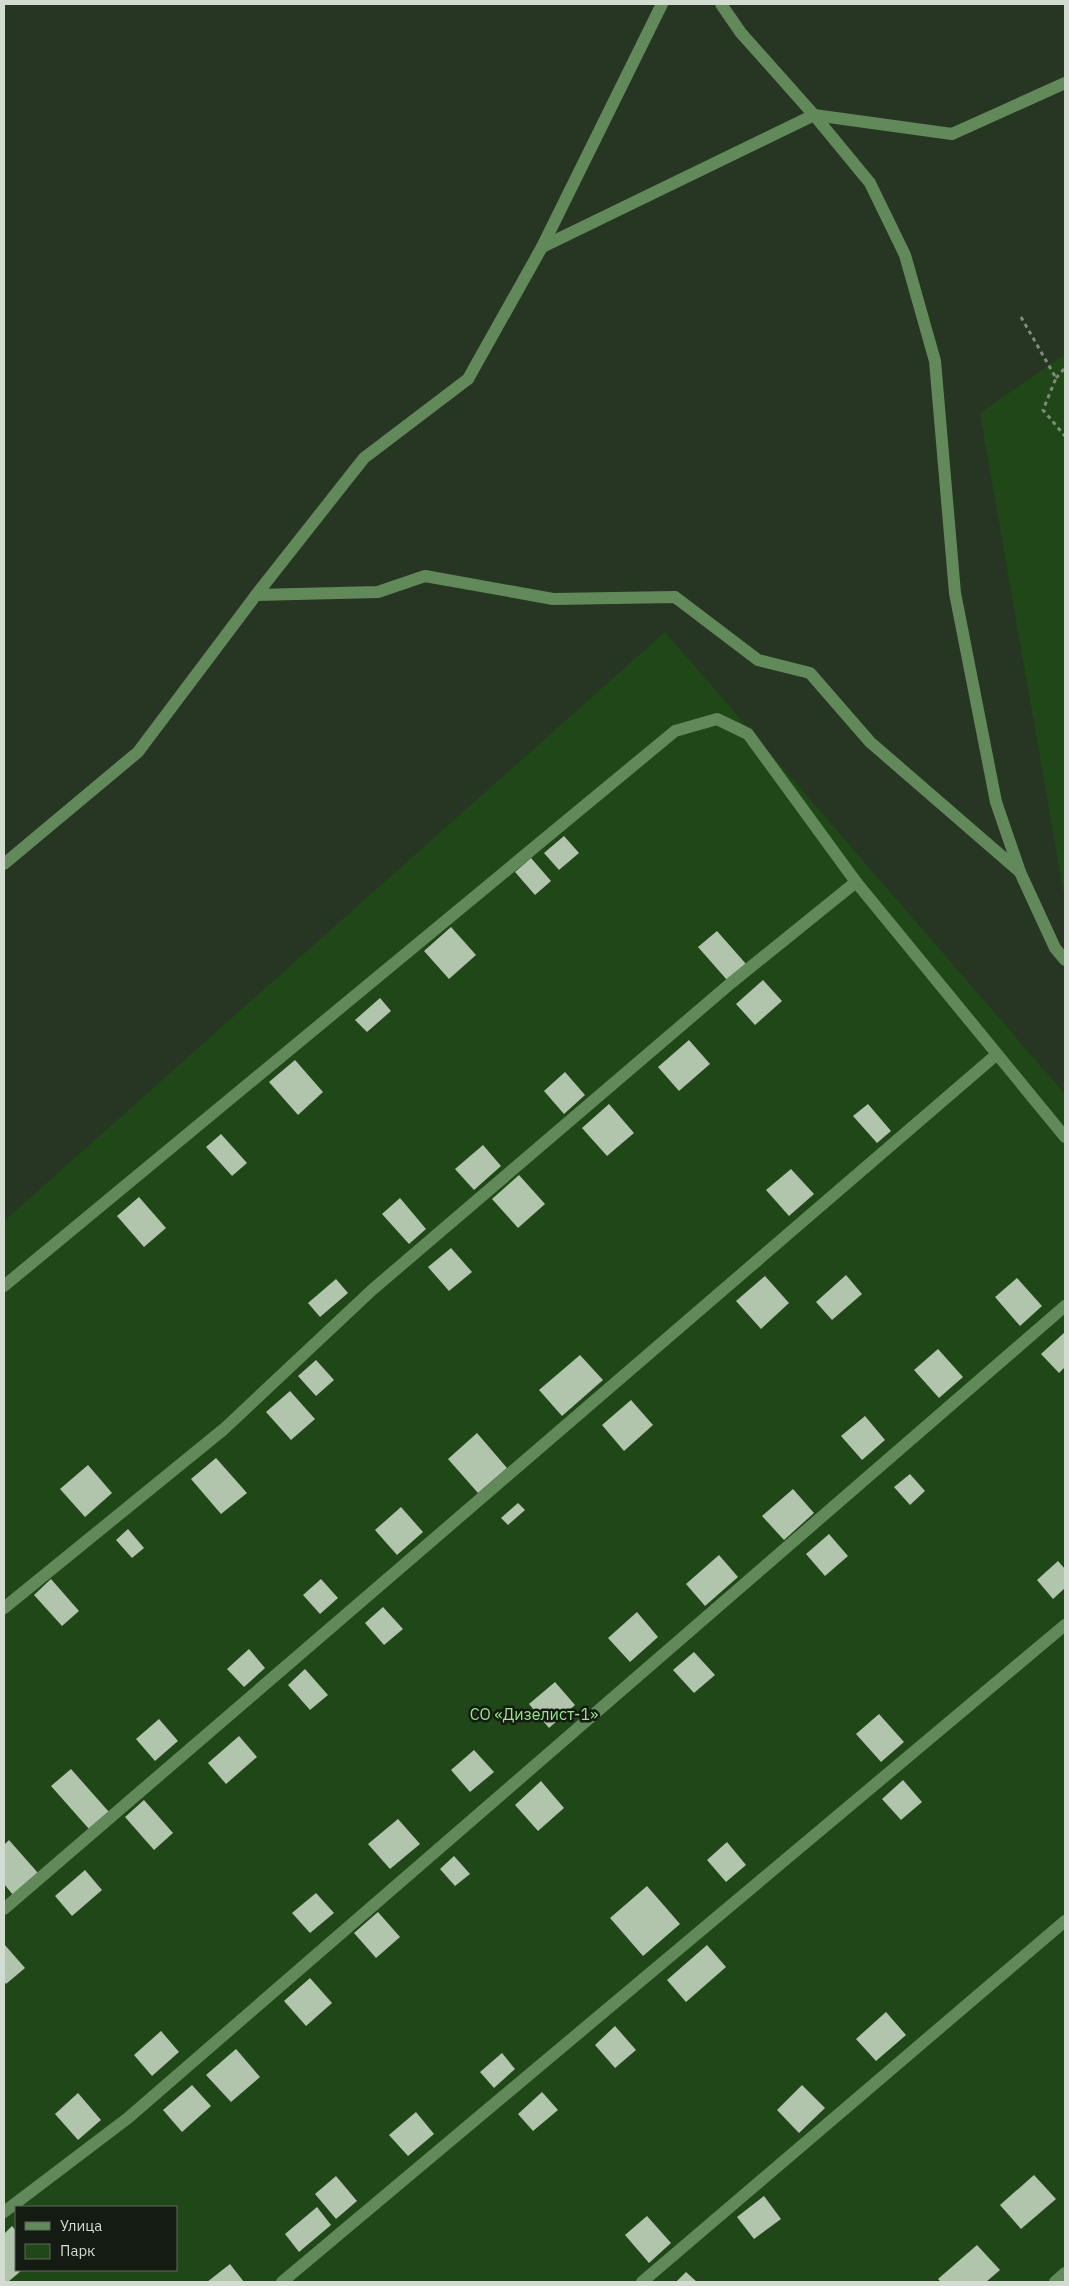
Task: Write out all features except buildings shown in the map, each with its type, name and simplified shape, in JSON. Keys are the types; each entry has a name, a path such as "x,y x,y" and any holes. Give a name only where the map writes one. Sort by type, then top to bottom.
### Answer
{"lane":[{"path":"4,864 138,752 256,595 364,458 468,379 542,247 662,4"},
{"path":"721,4 740,33 814,115 870,183 905,255 935,361 955,593 996,802 1020,872 1055,948 1065,960"},
{"path":"542,247 814,115 952,134 1065,83"},
{"path":"256,595 378,592 426,576 553,599 676,596 758,660 810,673 870,742 1020,872"},
{"path":"4,1286 676,731 717,719 748,734 856,882 1065,1137"},
{"path":"4,1608 224,1429 372,1290 731,983 856,882"},
{"path":"4,1909 996,1055"},
{"path":"4,2212 128,2118 1065,1306"},
{"path":"282,2282 1065,1624"},
{"path":"642,2282 1065,1921"},
{"path":"1055,2282 1065,2273"}],"path":[{"path":"1021,317 1056,378"},
{"path":"1065,368 1056,378 1043,410 1065,436"}],"green space":[{"path":"1065,354 1065,901 980,413"},
{"name":"СО «Дизелист-1»","path":"665,632 1065,1094 1065,2282 4,2282 4,1221"}]}
